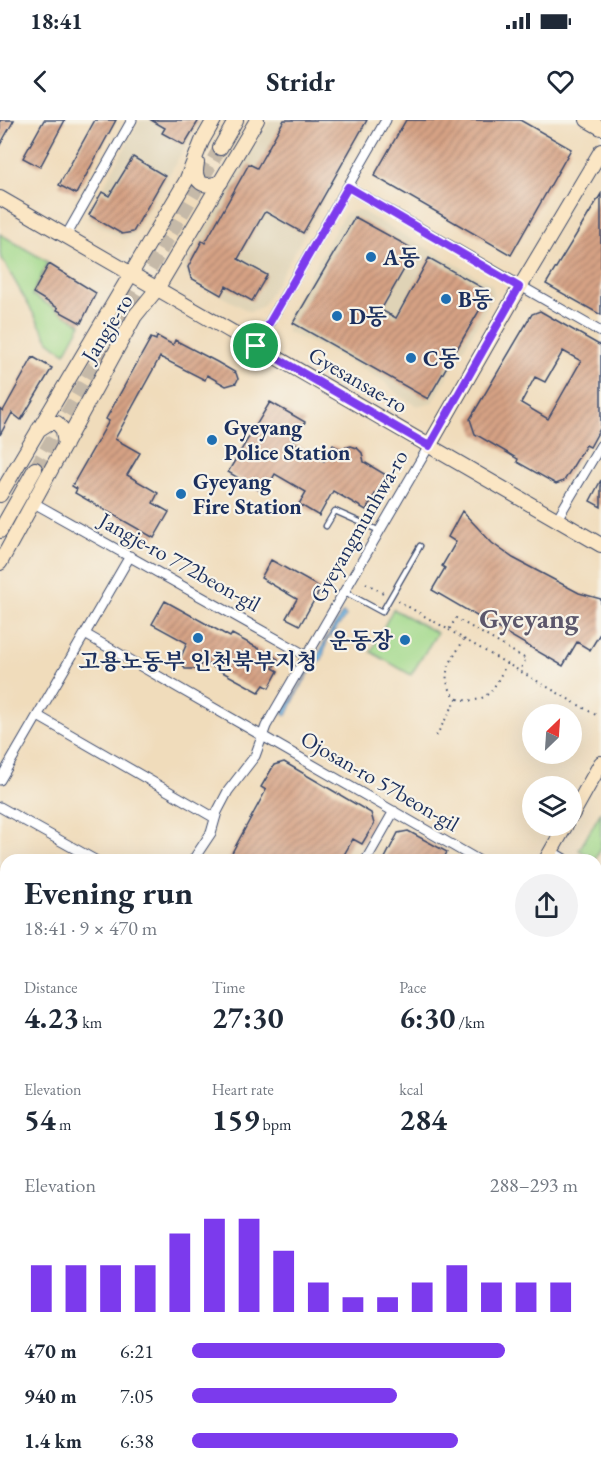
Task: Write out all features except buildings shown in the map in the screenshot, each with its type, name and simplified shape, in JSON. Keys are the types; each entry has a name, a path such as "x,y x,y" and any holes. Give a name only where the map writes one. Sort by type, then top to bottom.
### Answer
{"street":[{"path":"66,236 132,120"},
{"name":"Jangje-ro","path":"2,488 186,181 202,141 214,120"},
{"path":"220,148 236,120"},
{"name":"Jangje-ro","path":"0,563 135,316 157,289 257,120"},
{"path":"256,346 386,120"},
{"path":"587,120 601,128"},
{"path":"202,141 195,174 197,180 207,185 221,182"},
{"name":"Gyeyangmunhwa-ro","path":"197,854 211,833 215,818 228,791 255,756 266,726 519,287 601,151"},
{"path":"348,187 601,332"},
{"name":"Gyesansae-ro","path":"0,198 601,545"},
{"path":"37,430 49,423 57,423 63,430 65,445"},
{"path":"557,519 601,445"},
{"path":"0,531 35,470"},
{"name":"Jangje-ro 772beon-gil","path":"34,503 307,656"},
{"path":"0,780 130,556"},
{"name":"Ojosan-ro 57beon-gil","path":"85,634 468,854"},
{"path":"38,716 215,818"},
{"path":"582,797 601,763"},
{"path":"0,807 84,854"},
{"path":"369,854 394,811"},
{"path":"549,854 559,836"}],"lane":[{"path":"326,526 335,510 380,531"},
{"path":"345,592 381,612 420,546"}],"path":[{"path":"366,584 596,715"},
{"path":"449,630 456,618 526,658 520,670"},
{"path":"464,639 446,673 448,689 457,699 470,702 487,697 507,663"},
{"path":"436,736 457,699"}],"shaded area":[{"path":"140,120 201,120 133,236 123,239 86,218"},
{"path":"270,120 371,120 263,306 250,312 188,278 184,266"},
{"path":"360,210 492,285 494,295 433,402 417,406 399,396 384,381 336,354 287,332 286,318 345,213"}],"green space":[{"path":"0,234 48,262 32,295 81,324 65,353 49,341 0,255"},
{"name":"운동장","path":"393,609 437,633 411,675 371,652"},
{"path":"601,812 601,849 598,854 586,854 579,850"}],"water":[{"path":"343,613 346,616 327,640 322,659 309,673 287,715 283,713 316,661 326,639"}],"tunnel":[{"path":"35,469 220,148"}],"place":[{"name":"A동","path":"371,257"},
{"name":"B동","path":"446,299"},
{"name":"D동","path":"337,316"},
{"name":"C동","path":"411,358"},
{"name":"Gyeyang Police Station","path":"212,440"},
{"name":"Gyeyang Fire Station","path":"181,494"},
{"name":"고용노동부 인천북부지청","path":"198,638"},
{"name":"운동장","path":"405,640"}],"district":[{"name":"Gyeyang","path":"529,618"}],"route":[{"path":"348,187 519,287 429,446 256,346 348,187"}]}
